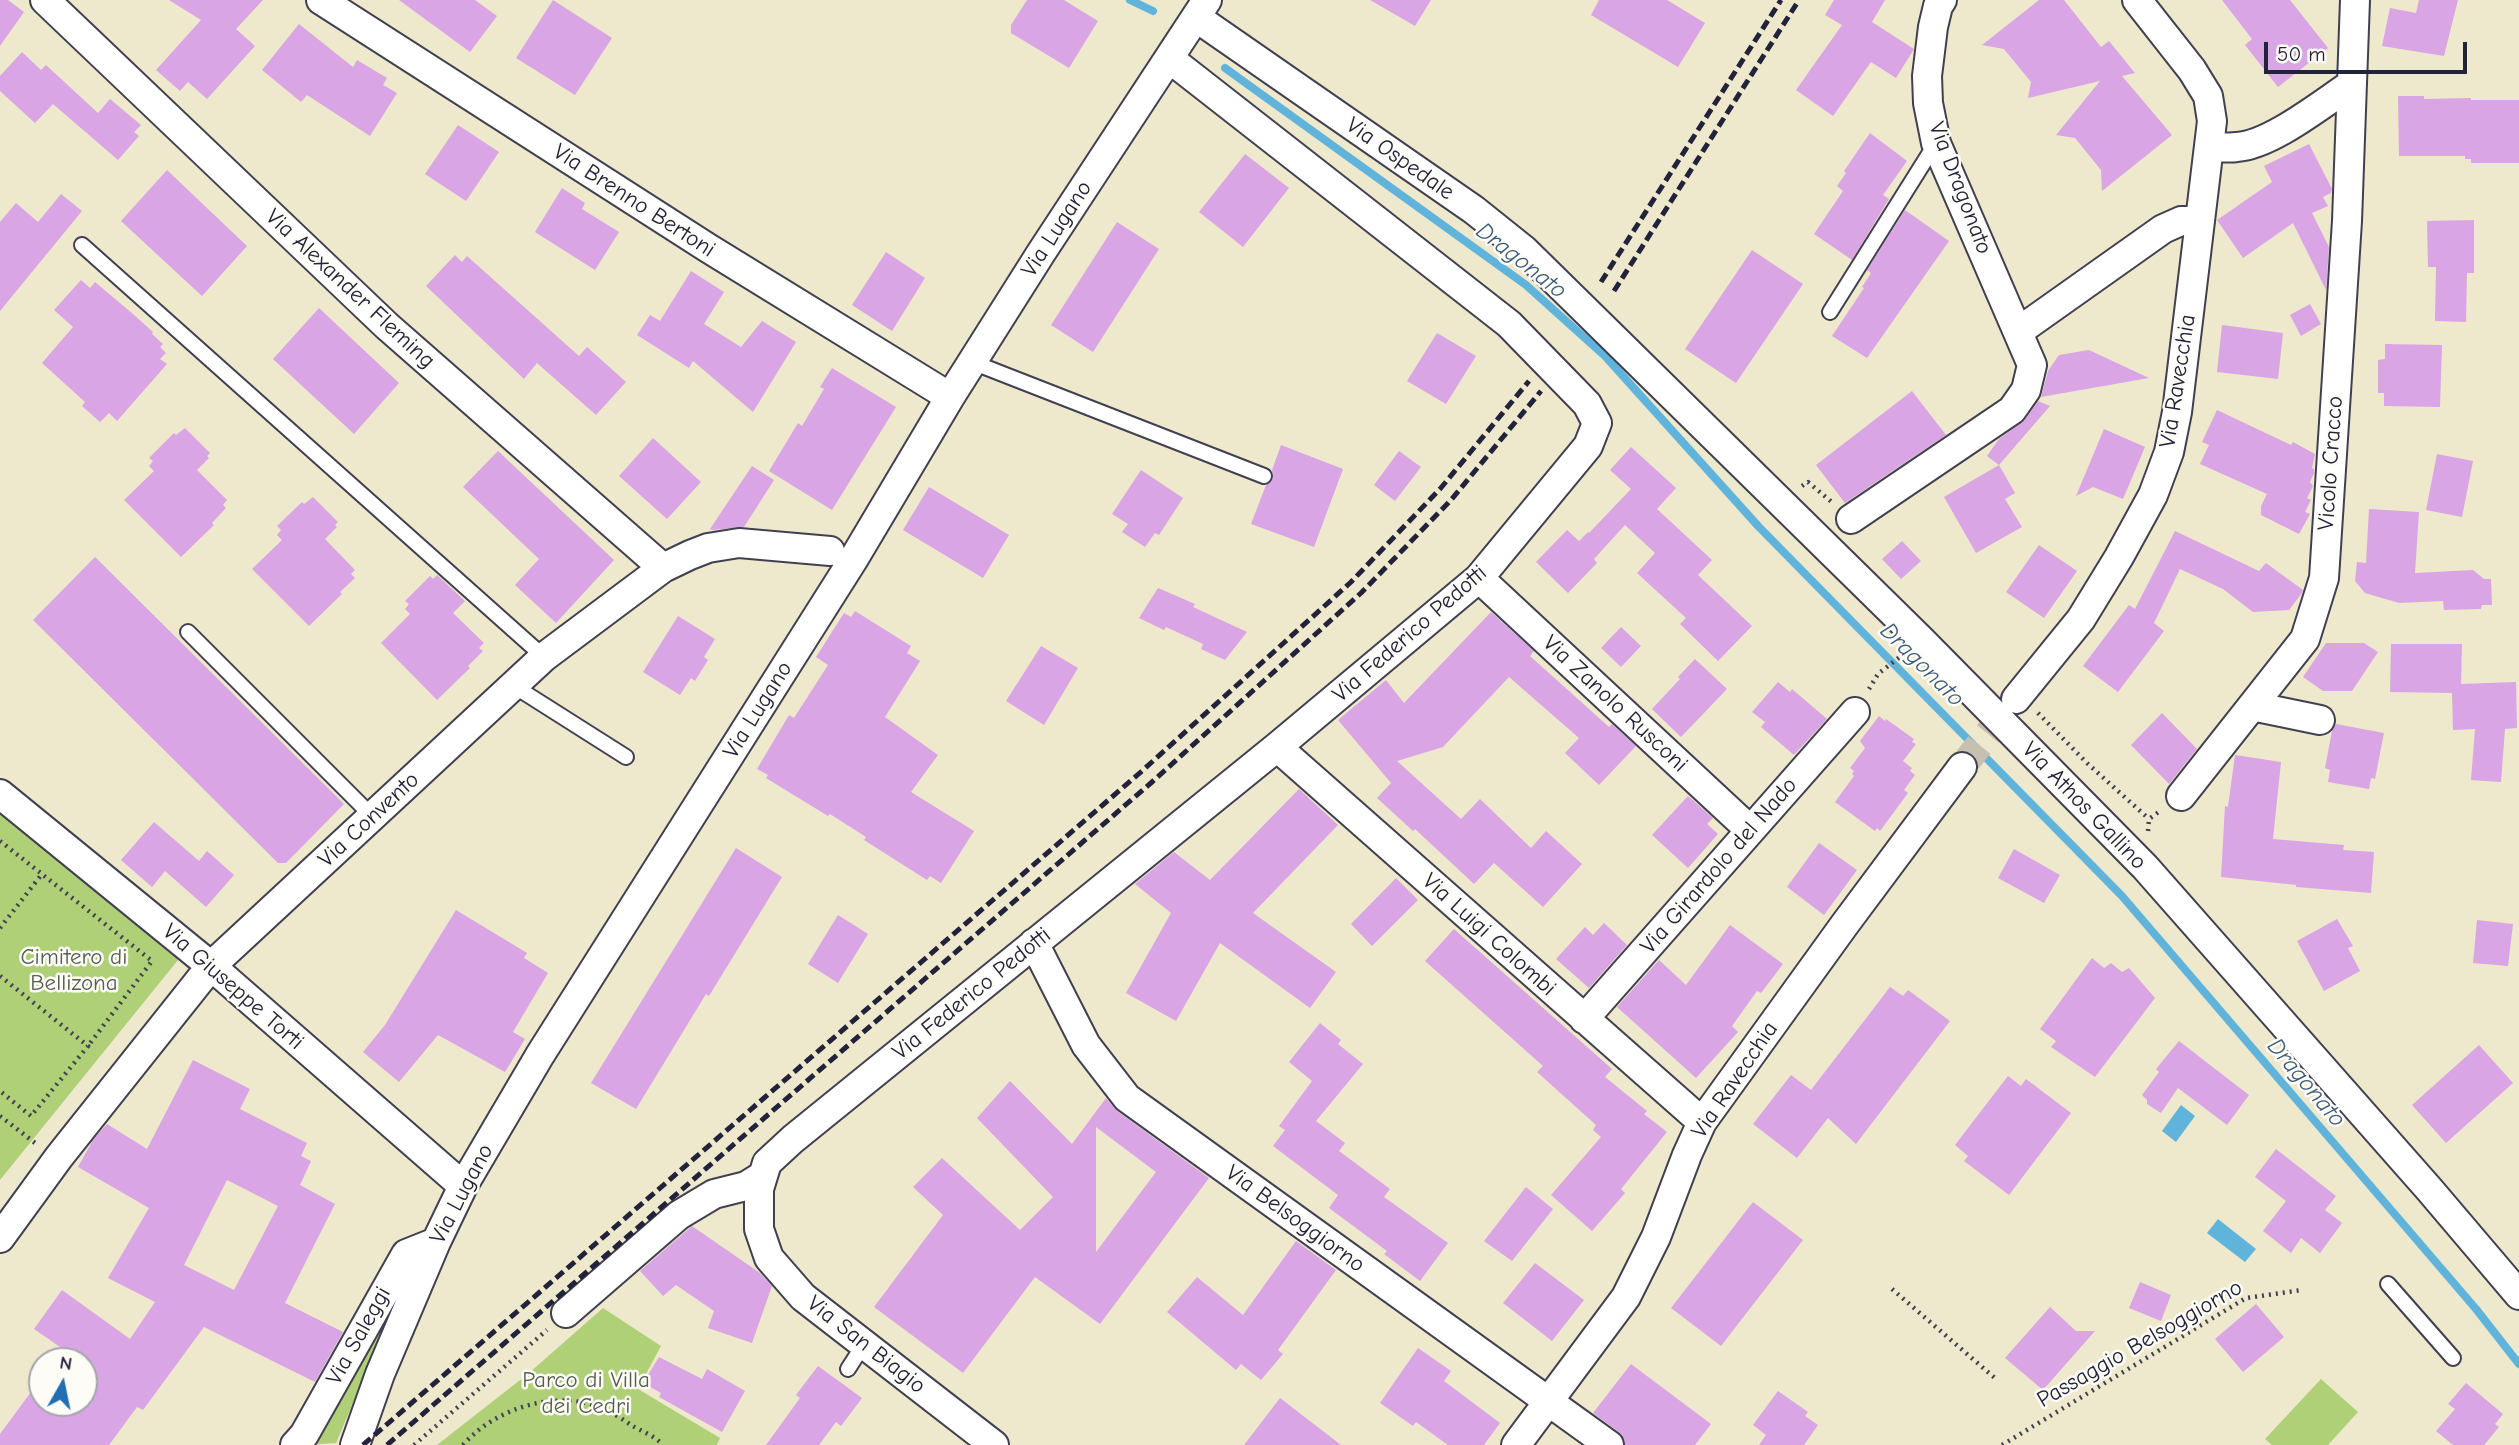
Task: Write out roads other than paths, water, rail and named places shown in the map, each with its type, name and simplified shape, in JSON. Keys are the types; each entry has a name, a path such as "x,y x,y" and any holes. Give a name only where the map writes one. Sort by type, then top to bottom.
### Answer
{"street":[{"name":"Via Alexander Fleming","path":"45,0 387,326 663,568"},
{"name":"Via Brenno Bertoni","path":"321,0 708,248 950,397"},
{"name":"Via Dragonato","path":"1852,519 2012,410 2026,390 2032,365 1936,143 1928,103 1927,76 1933,27 1942,0"},
{"name":"Via Ravecchia","path":"2018,696 2081,619 2119,557 2157,484 2169,452 2177,412 2212,121 2208,96 2192,70 2137,0"},
{"name":"Vicolo Cracco","path":"2181,796 2305,639 2324,578 2347,221 2355,0"},
{"name":"Via Lugano","path":"355,1445 380,1374 463,1186 601,957 853,560 950,397 1041,253 1202,9"},
{"name":"Via Ospedale","path":"1202,9 1524,250 1620,345"},
{"name":"Via Federico Pedotti","path":"759,1229 758,1201 762,1176 774,1154 1277,747 1479,578 1588,446 1597,423 1587,404 1509,324 1170,59"},
{"path":"2210,147 2252,144 2281,130 2352,84"},
{"path":"2019,331 2163,229 2188,220 2200,221"},
{"name":"Via Athos Gallino","path":"1620,345 1921,640 2145,867 2519,1295"},
{"name":"Via Convento","path":"0,1238 59,1157 211,966 544,657 663,568 708,548 739,543 830,551"},
{"name":"Via Zanolo Rusconi","path":"1479,578 1750,830"},
{"path":"2252,706 2319,720"},
{"name":"Via Girardolo del Nado","path":"1584,1019 1855,712"},
{"name":"Via Luigi Colombi","path":"1277,747 1702,1122"},
{"name":"Via Ravecchia","path":"1516,1445 1626,1297 1656,1237 1702,1122 1962,767"},
{"name":"Via Giuseppe Torti","path":"0,794 211,966 463,1186"},
{"name":"Via Belsoggiorno","path":"1034,943 1086,1045 1127,1098 1609,1445"},
{"path":"566,1313 679,1216 714,1194 746,1186 762,1176"},
{"name":"Via San Biagio","path":"759,1229 769,1258 803,1297 994,1445"},
{"name":"Via Saleggi","path":"295,1445 304,1435 406,1254 436,1242"}],"lane":[{"path":"1830,312 1936,143"},
{"path":"82,245 544,657"},
{"path":"972,362 1264,476"},
{"path":"188,632 372,816"},
{"path":"514,686 626,757"},
{"path":"2388,1284 2453,1358"},
{"path":"848,1369 864,1344"}],"water":[{"path":"2181,1105 2195,1116 2176,1142 2162,1131"},
{"path":"2218,1219 2256,1249 2245,1262 2207,1233"}],"waterway":[{"path":"1130,0 1153,11"},
{"name":"Dragonato","path":"1225,68 1526,285 1605,356 1759,527 2122,896 2476,1309 2519,1364"}],"tunnel":[{"path":"1962,767 2014,701"}],"railway":[{"path":"1601,282 1781,0"},
{"path":"1614,291 1799,0"},
{"path":"363,1445 1142,771 1351,582 1440,489 1529,381"},
{"path":"387,1445 1152,782 1361,593 1451,500 1541,391"}],"park label":[{"name":"Cimitero di Bellizona","path":"74,970"},
{"name":"Parco di Villa dei Cedri","path":"586,1393"}]}
